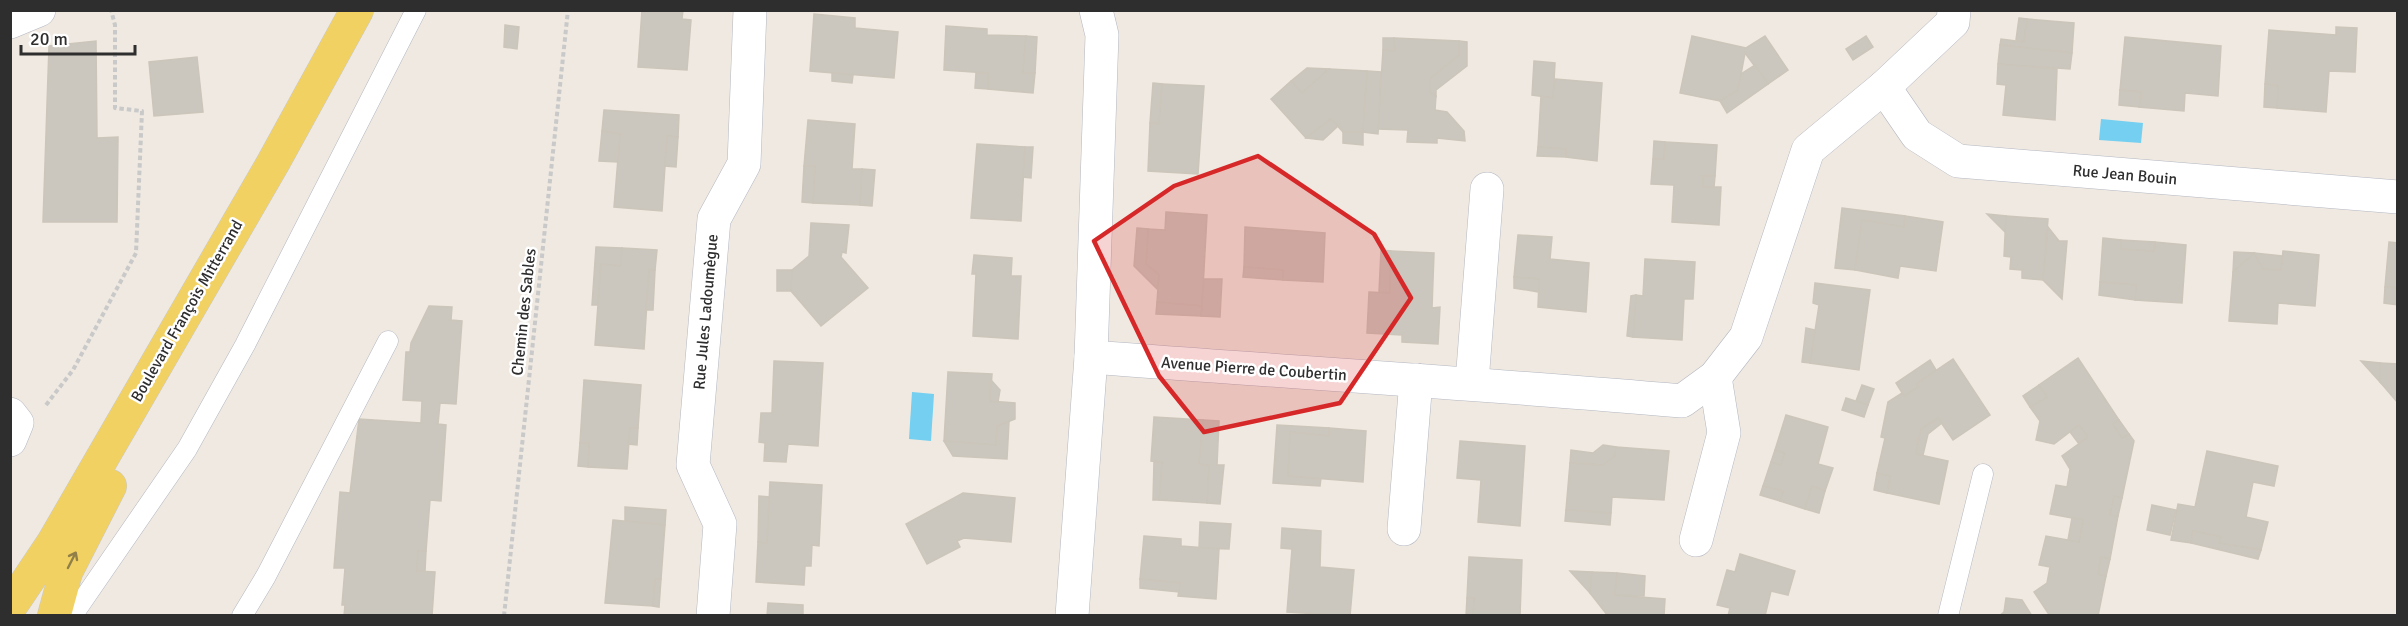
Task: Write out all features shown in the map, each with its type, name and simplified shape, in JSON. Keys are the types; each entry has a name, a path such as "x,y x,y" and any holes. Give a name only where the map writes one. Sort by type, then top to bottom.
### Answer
{"main road":[{"name":"Boulevard François Mitterrand","path":"10,607 53,543 273,163 357,10"},
{"path":"54,615 66,572 273,163"}],"street":[{"path":"10,22 39,10"},
{"name":"Rue Jules Ladoumègue","path":"714,615 720,524 693,465 714,219 744,164 750,10"},
{"path":"1072,615 1091,357 1102,35 1096,10"},
{"name":"Avenue Pierre de Coubertin","path":"1091,357 1472,382 1682,401 1715,377 1746,337 1808,150 1884,87 1953,22 1954,10"},
{"name":"Rue Jean Bouin","path":"1884,87 1917,135 1958,161 2397,197"},
{"path":"1472,382 1487,189"},
{"path":"1696,540 1724,433 1715,377"},
{"path":"1404,529 1416,380"}],"lane":[{"path":"72,615 187,449 245,345 416,10"},
{"path":"242,615 266,576 388,341"},
{"path":"1948,615 1983,474"}],"path":[{"path":"13,426 47,404 73,370 136,254 142,111 115,108 115,26 111,10"},
{"name":"Chemin des Sables","path":"504,615 568,10"}],"highlighted area":[{"path":"1258,156 1374,234 1411,298 1340,403 1204,432 1159,376 1094,241 1174,186"}],"water":[{"path":"2101,119 2143,123 2141,143 2099,140"},
{"path":"912,392 934,394 931,441 909,439"}],"building":[{"path":"642,10 683,10 682,19 691,20 687,70 638,67"},
{"path":"814,14 855,18 855,28 898,32 894,78 810,71"},
{"path":"2019,18 2027,19 2024,42 2016,40"},
{"path":"2027,19 2074,23 2072,53 2000,45 2001,39 2024,42"},
{"path":"505,25 519,27 517,49 504,47"},
{"path":"946,26 987,29 987,35 1026,36 1023,73 1035,73 1033,93 988,89 988,73 944,70"},
{"path":"2336,27 2357,28 2355,72 2329,71 2326,112 2277,108 2278,86 2265,84 2269,30 2336,35"},
{"path":"1026,36 1037,37 1035,73 1023,73"},
{"path":"1692,36 1746,48 1765,36 1788,70 1768,84 1745,53 1738,90 1720,101 1680,93"},
{"path":"1866,36 1873,47 1853,60 1846,49"},
{"path":"2125,37 2221,46 2218,96 2185,93 2184,111 2139,107 2141,92 2120,90"},
{"path":"1383,38 1394,38 1395,51 1383,50"},
{"path":"1394,38 1459,41 1459,55 1430,79 1430,92 1436,96 1435,110 1447,112 1464,131 1465,141 1437,138 1437,143 1407,142 1408,130 1378,129 1383,50 1395,51"},
{"path":"96,41 97,138 118,137 117,222 43,222 49,46"},
{"path":"1459,41 1467,42 1467,66 1436,90 1436,96 1430,92 1430,79 1459,55"},
{"path":"2000,45 2072,53 2070,69 1998,64"},
{"path":"197,57 203,112 154,116 149,62"},
{"path":"1534,61 1555,63 1553,98 1532,95"},
{"path":"1998,64 2057,69 2055,120 2003,115 2006,85 1997,84"},
{"path":"1755,65 1768,84 1727,113 1720,101 1738,90 1741,74"},
{"path":"1307,68 1329,69 1302,93 1291,81"},
{"path":"1329,69 1367,71 1363,132 1343,132 1331,119 1306,138 1271,99 1291,81 1302,93"},
{"path":"1367,71 1381,72 1378,134 1363,132"},
{"path":"832,73 853,75 852,83 832,81"},
{"path":"976,73 988,73 988,89 975,88"},
{"path":"1555,79 1602,83 1597,161 1566,157 1566,149 1538,147 1541,96 1553,98"},
{"path":"1153,83 1162,84 1159,124 1150,123"},
{"path":"1162,84 1204,86 1198,174 1148,171 1150,123 1159,124"},
{"path":"2265,84 2278,86 2277,108 2264,107"},
{"path":"2120,90 2141,92 2139,107 2119,105"},
{"path":"604,110 679,115 678,137 667,136 662,211 614,207 620,134 602,131"},
{"path":"1331,119 1338,126 1323,140 1306,138"},
{"path":"808,120 855,124 852,169 862,169 860,205 813,203 815,166 804,166"},
{"path":"602,131 620,134 618,162 599,161"},
{"path":"1343,132 1363,132 1363,145 1343,143"},
{"path":"667,136 678,137 676,167 665,166"},
{"path":"1654,141 1665,142 1664,159 1653,159"},
{"path":"1665,142 1717,145 1715,176 1703,176 1703,187 1721,187 1719,225 1672,222 1674,185 1651,184 1653,159 1664,159"},
{"path":"977,144 1025,147 1021,221 971,218"},
{"path":"1025,147 1033,147 1031,178 1023,177"},
{"path":"1538,147 1566,149 1566,157 1537,156"},
{"path":"804,166 815,166 813,203 802,202"},
{"path":"862,169 875,170 872,206 860,205"},
{"path":"1703,176 1715,176 1714,187 1703,187"},
{"path":"1842,208 1905,216 1904,227 1862,220 1855,270 1835,268"},
{"path":"1166,212 1207,215 1202,306 1157,302 1159,275 1146,264 1148,229 1165,230"},
{"path":"1987,214 2006,216 2006,233"},
{"path":"1905,216 1943,222 1936,271 1900,266 1898,278 1855,270 1862,220 1904,227"},
{"path":"2006,216 2048,219 2043,280 2022,278 2022,270 2010,269 2011,257 2004,256"},
{"path":"811,223 849,225 846,253 842,252 841,257 868,288 821,326 791,291 792,270 809,256"},
{"path":"1245,227 1325,233 1323,282 1283,280 1283,270 1244,267"},
{"path":"2048,227 2059,241 2067,241 2062,299 2043,280"},
{"path":"1137,228 1148,229 1146,264 1159,275 1157,289 1134,266"},
{"path":"1518,235 1552,237 1550,259 1589,263 1586,312 1538,307 1539,279 1514,277"},
{"path":"2103,238 2121,240 2121,249 2154,251 2155,242 2186,245 2182,303 2135,300 2136,285 2100,282"},
{"path":"2121,240 2155,242 2154,251 2121,249"},
{"path":"2389,242 2398,243 2398,288 2385,287"},
{"path":"596,247 622,248 621,266 601,264 598,305 592,305"},
{"path":"622,248 657,250 655,270 649,270 644,349 595,345 601,264 621,266"},
{"path":"1381,250 1391,251 1390,293 1379,292"},
{"path":"1391,251 1434,253 1432,308 1440,307 1438,344 1402,342 1402,335 1367,333 1369,292 1390,293"},
{"path":"2283,251 2319,255 2315,306 2278,303 2277,324 2229,321 2233,272 2254,253 2263,269 2281,270"},
{"path":"2234,252 2254,253 2233,272"},
{"path":"2254,253 2282,256 2281,270 2263,269"},
{"path":"974,255 1012,258 1011,276 1021,276 1018,339 973,336 976,274 972,274"},
{"path":"1645,259 1695,262 1693,299 1684,299 1682,340 1633,337 1636,295 1643,296"},
{"path":"1244,267 1283,270 1283,280 1243,277"},
{"path":"649,270 655,270 653,310 646,310"},
{"path":"777,270 792,270 791,291 777,291"},
{"path":"1514,277 1539,279 1539,292 1514,288"},
{"path":"1204,279 1222,279 1220,317 1201,316"},
{"path":"2100,282 2136,285 2135,300 2099,295"},
{"path":"1815,283 1870,290 1859,370 1810,363 1819,305 1813,303"},
{"path":"2385,287 2398,288 2398,305 2384,303"},
{"path":"1636,295 1633,337 1627,336 1631,296"},
{"path":"1157,302 1202,306 1201,316 1156,314"},
{"path":"429,306 452,307 451,320 462,321 456,404 440,403 438,424 446,425 441,501 430,500 426,551 418,551 417,571 435,572 432,616 344,616 345,605 342,605 345,568 334,568 340,492 350,493 359,419 421,423 422,401 403,400 406,352 410,352 411,343"},
{"path":"1806,328 1815,330 1810,363 1802,362"},
{"path":"2078,358 2119,420 2113,424 2122,438 2129,434 2134,441 2122,498 2114,496 2110,515 2118,516 2110,559 2101,557 2098,574 2106,576 2098,616 2050,616 2034,592 2047,583 2050,567 2039,565 2046,536 2079,542 2083,520 2050,514 2056,485 2067,487 2070,469 2062,456 2088,437 2079,425 2054,444 2036,440 2040,421 2030,407 2047,397 2039,385"},
{"path":"1953,359 1990,415 1953,440 1938,418 1921,429 1916,454 1948,461 1939,504 1887,493 1890,476 1877,473 1885,438 1881,437 1888,402 1918,387 1916,384"},
{"path":"1930,360 1936,370 1916,384 1918,387 1904,396 1896,383"},
{"path":"774,361 823,363 818,446 788,444 786,462 764,461 765,443 759,442 761,413 772,413"},
{"path":"2361,361 2380,363 2380,382"},
{"path":"2380,363 2398,364 2398,403 2380,382"},
{"path":"948,372 992,374 990,401 1015,403 1015,419 997,426 996,445 944,441"},
{"path":"584,380 641,385 638,428 630,428 627,469 588,467 589,443 580,443"},
{"path":"991,380 1000,390 998,402 990,401"},
{"path":"1862,385 1874,389 1868,405 1856,401"},
{"path":"2039,385 2047,397 2030,407 2023,396"},
{"path":"1846,398 1868,405 1864,417 1842,410"},
{"path":"1786,415 1828,427 1818,464 1833,468 1825,491 1812,486 1805,509 1780,501 1783,491 1763,486 1771,462 1781,465 1784,453 1775,450"},
{"path":"1154,417 1203,420 1199,464 1209,465 1207,503 1159,500 1162,462 1151,461"},
{"path":"1938,418 1942,423 1928,434 1923,455 1916,454 1921,429"},
{"path":"1203,420 1219,421 1217,465 1224,465 1220,504 1207,503 1209,465 1199,464"},
{"path":"2119,420 2129,434 2122,438 2113,424"},
{"path":"1009,422 1007,459 953,456 944,441 996,445 997,426"},
{"path":"1277,425 1329,428 1329,436 1290,432 1288,476 1321,478 1320,486 1273,483"},
{"path":"2079,425 2088,437 2079,444 2070,432"},
{"path":"630,428 638,428 637,445 628,444"},
{"path":"1329,428 1366,431 1363,482 1288,476 1290,432 1329,436"},
{"path":"1460,441 1525,446 1520,526 1478,522 1481,480 1457,478"},
{"path":"580,443 589,443 588,467 578,466"},
{"path":"1603,445 1616,447 1615,456 1603,465 1570,463 1571,450 1593,453"},
{"path":"1616,447 1669,451 1664,500 1612,497 1611,513 1566,510 1570,463 1603,465 1615,456"},
{"path":"1775,450 1784,453 1781,465 1771,462"},
{"path":"2207,451 2278,466 2274,486 2253,482 2246,517 2268,522 2261,550 2219,543 2221,537 2193,531 2191,543 2171,540 2178,504 2195,507"},
{"path":"1154,462 1162,462 1159,500 1153,500"},
{"path":"1877,473 1890,476 1887,493 1874,490"},
{"path":"770,482 822,485 819,546 812,545 811,566 805,566 804,585 756,582 758,542 767,543"},
{"path":"1763,486 1783,491 1780,501 1760,495"},
{"path":"1812,486 1825,491 1819,513 1805,509"},
{"path":"963,493 1015,498 1011,542 964,538 957,541 960,547 927,564 906,524"},
{"path":"759,496 769,497 767,543 758,542"},
{"path":"2114,496 2122,498 2118,516 2110,515"},
{"path":"2152,505 2176,510 2170,535 2147,530"},
{"path":"625,507 666,510 665,525 625,521"},
{"path":"1566,510 1611,513 1610,525 1565,521"},
{"path":"2072,518 2083,520 2079,542 2068,540"},
{"path":"613,520 665,525 661,579 655,579 653,606 605,603"},
{"path":"1200,522 1231,524 1229,549 1199,548"},
{"path":"1282,528 1321,531 1320,567 1354,570 1350,616 1287,612 1292,549 1281,548"},
{"path":"2193,531 2221,537 2219,543 2261,550 2258,559 2191,543"},
{"path":"1144,536 1181,539 1181,546 1219,549 1216,599 1178,596 1180,583 1140,579"},
{"path":"418,551 426,551 425,571 417,571"},
{"path":"1740,554 1795,571 1788,595 1771,591 1765,616 1728,616 1730,608 1717,605 1727,570 1735,572"},
{"path":"1469,557 1522,560 1520,616 1473,616 1474,598 1467,598"},
{"path":"2101,557 2110,559 2106,576 2098,574"},
{"path":"1570,571 1592,572 1590,593"},
{"path":"1592,572 1617,573 1615,595 1665,599 1664,616 1608,616 1590,593"},
{"path":"1617,573 1645,576 1644,596 1615,595"},
{"path":"655,579 661,579 659,607 653,606"},
{"path":"1140,579 1180,583 1179,592 1140,588"},
{"path":"1467,598 1474,598 1473,616 1466,616"},
{"path":"2006,598 2022,600 2032,616 1999,616 2004,612"},
{"path":"768,603 803,605 803,616 767,616"}]}
